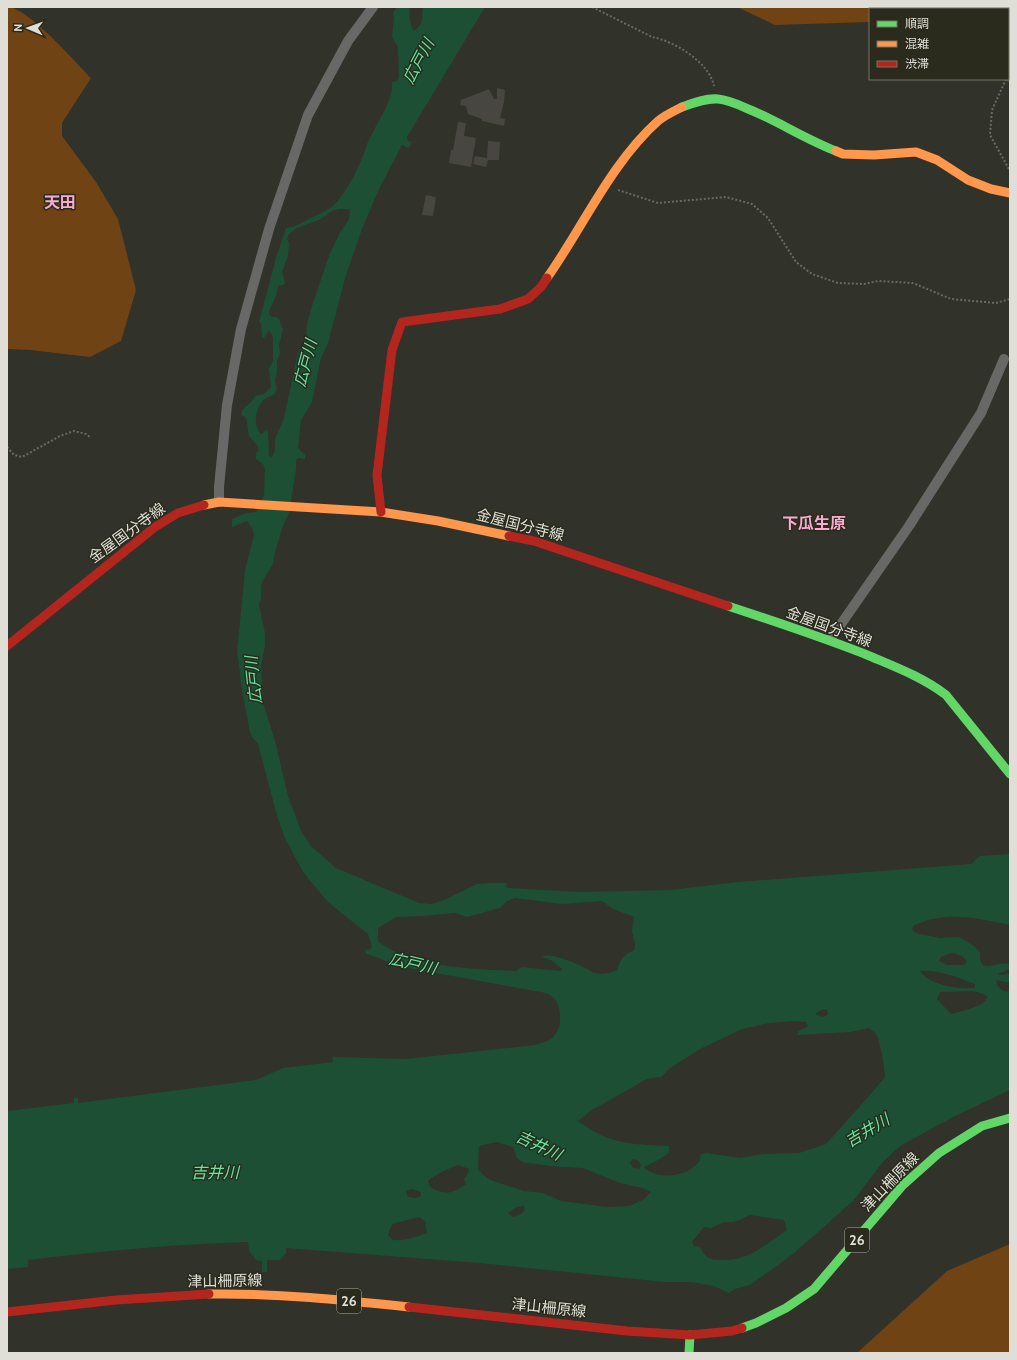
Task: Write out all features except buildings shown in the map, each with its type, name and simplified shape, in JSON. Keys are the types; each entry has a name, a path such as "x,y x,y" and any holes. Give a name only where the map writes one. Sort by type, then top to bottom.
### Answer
{"main road":[{"path":"381,512 377,475 392,350 402,322 500,309 528,299 541,287 630,150 659,120 681,107 705,100 717,99 732,102 772,120 814,143 843,154 874,155 888,152 916,152 937,160 968,180 991,189 1010,194"},
{"name":"金屋国分寺線","path":"7,646 167,518 193,506 223,502 381,512 438,521 534,541 830,640 915,675 933,685 946,695 1010,774"},
{"name":"津山柵原線","path":"7,1312 172,1296 271,1294 628,1330 690,1334 732,1331 756,1323 786,1308 814,1288 902,1186 939,1153 982,1126 1010,1118"},
{"path":"689,1353 690,1334"}],"street":[{"path":"223,502 219,487 227,405 239,337 269,230 308,115 348,41 373,7"},
{"path":"830,640 909,526 981,413 1008,359"}],"path":[{"path":"592,7 692,55 706,68 714,83 717,99"},
{"path":"1006,80 992,110 990,135 1010,171"},
{"path":"606,185 658,203 726,198 752,204 768,218 796,262 812,274 838,283 864,284 878,281 913,283 951,299 996,303 1010,299"},
{"path":"7,447 14,455 22,457 60,436 74,431 86,434 91,438"}],"shaded area":[{"path":"7,7 16,9 39,25 91,78 62,123 62,136 96,182 118,219 136,290 121,341 90,357 30,350 7,349"},
{"path":"737,7 1010,7 1010,83 1005,80 1009,80 1009,8 869,8 869,22 775,25"},
{"path":"1010,1244 1010,1353 857,1353 947,1271"}],"water":[{"path":"397,7 410,7 411,25 414,31 420,26 423,7 485,7 407,137 408,141 412,142 409,148 402,145 379,189 362,229 346,275 328,343 321,358 312,402 301,420 298,448 305,455 305,459 298,458 296,460 289,513 283,526 273,564 261,586 261,600 259,605 265,633 265,646 261,665 263,703 275,741 288,796 301,831 311,846 336,868 419,903 431,904 444,900 477,884 506,883 507,888 581,892 671,890 738,882 971,864 980,856 1010,854 1010,925 973,918 949,917 925,921 913,926 912,929 915,933 940,938 959,937 974,946 980,952 980,959 982,964 985,966 1010,964 1010,969 998,974 1010,974 1010,983 996,980 1000,989 1010,991 1010,1090 955,1116 900,1146 882,1163 853,1201 793,1254 750,1285 735,1289 729,1293 714,1286 692,1282 665,1282 480,1263 286,1248 286,1253 280,1260 267,1260 267,1272 262,1272 262,1261 256,1260 249,1251 248,1242 165,1246 28,1260 28,1267 7,1269 7,1111 74,1103 74,1098 78,1098 78,1103 256,1080 283,1068 333,1062 332,1057 406,1059 535,1045 550,1039 556,1034 560,1024 560,1013 557,1002 546,993 403,967 367,954 364,950 372,947 368,934 328,902 303,872 284,836 258,744 252,737 249,728 241,684 237,652 245,570 254,535 253,530 247,521 232,527 232,519 246,513 256,512 264,495 265,469 263,464 256,459 256,453 259,450 257,445 249,436 246,417 241,415 242,410 252,401 255,396 264,394 271,387 269,368 273,361 273,337 269,330 264,338 262,337 261,324 259,322 276,258 286,228 298,225 333,206 354,176 368,141 388,103 392,89 392,82 397,81 399,77 398,47 392,37 394,18 393,13","holes":["339,209 350,210 349,219 339,234 329,256 313,303 307,323 306,342 298,353 284,418 275,439 275,451 272,457 269,456 267,430 261,434 258,431 256,423 257,411 262,401 275,394 277,388 275,381 277,360 280,354 279,345 283,329 279,319 272,317 269,314 277,294 278,286 285,283 282,272 288,256 289,243 287,239 289,234 297,228 321,219 332,211","515,898 562,904 602,901 613,909 634,917 632,931 635,945 634,951 623,958 617,970 612,972 600,974 594,973 565,959 551,956 542,957 551,960 562,969 560,971 522,967 516,971 463,968 425,962 407,957 391,950 378,941 378,928 396,917 455,913 467,917 500,908 507,901","951,953 960,955 967,962 964,965 947,965 939,961 941,957","920,971 933,971 955,977 975,984 975,988 945,986 931,980","974,991 988,997 981,1004 951,1014 937,999 940,992","827,1009 828,1014 822,1017 815,1014 821,1010","794,1021 806,1022 808,1026 799,1031 797,1035 850,1032 869,1028 878,1038 885,1077 826,1144 799,1153 763,1154 740,1158 706,1153 700,1155 700,1161 688,1171 671,1175 659,1175 648,1171 644,1167 669,1153 669,1146 636,1144 611,1139 593,1131 578,1121 592,1110 647,1079 661,1077 669,1069 700,1049 742,1029 769,1023","497,1142 513,1147 517,1158 522,1162 550,1166 583,1168 620,1183 642,1188 651,1192 644,1199 630,1206 607,1207 561,1201 543,1193 524,1191 490,1180 479,1171 479,1146","633,1159 639,1161 641,1166 639,1169 632,1167 630,1162","458,1165 469,1169 464,1179 466,1184 453,1192 441,1192 431,1188 428,1181 446,1170","412,1189 421,1192 421,1196 416,1198 408,1197 406,1191","524,1206 525,1210 521,1214 513,1217 508,1213 517,1207","750,1215 784,1220 787,1230 749,1255 731,1260 718,1260 711,1259 706,1256 700,1247 694,1246 692,1242 704,1227 711,1228 724,1222 734,1222","419,1217 425,1221 427,1233 406,1239 393,1240 388,1235 392,1224"]}],"traffic: fast":[{"path":"682,107 709,99 727,101 740,105 836,151"},
{"path":"728,606 854,650 901,669 929,683 946,695 1010,774"},
{"path":"742,1328 756,1323 786,1308 814,1289 902,1186 939,1153 982,1126 1010,1118"},
{"path":"689,1353 690,1335"}],"traffic: slow":[{"path":"547,278 598,196 626,156 658,121 682,107"},
{"path":"836,151 843,154 874,155 916,152 937,160 968,180 991,189 1010,193"},
{"path":"204,505 219,502 381,512 438,521 509,536"},
{"path":"209,1294 285,1296 409,1307"}],"traffic: jam":[{"path":"381,512 377,475 392,350 402,322 500,309 528,299 541,287 547,278"},
{"path":"7,646 155,527 178,513 204,505"},
{"path":"509,536 534,541 728,606"},
{"path":"7,1312 116,1300 209,1294"},
{"path":"409,1307 627,1331 690,1335 732,1331 742,1328"}],"district":[{"name":"天田","path":"60,202"},
{"name":"下瓜生原","path":"814,523"}],"water label":[{"name":"広戸川","path":"418,61"},
{"name":"広戸川","path":"305,363"},
{"name":"広戸川","path":"253,680"},
{"name":"広戸川","path":"413,963"},
{"name":"吉井川","path":"867,1130"},
{"name":"吉井川","path":"539,1145"},
{"name":"吉井川","path":"215,1172"}]}
